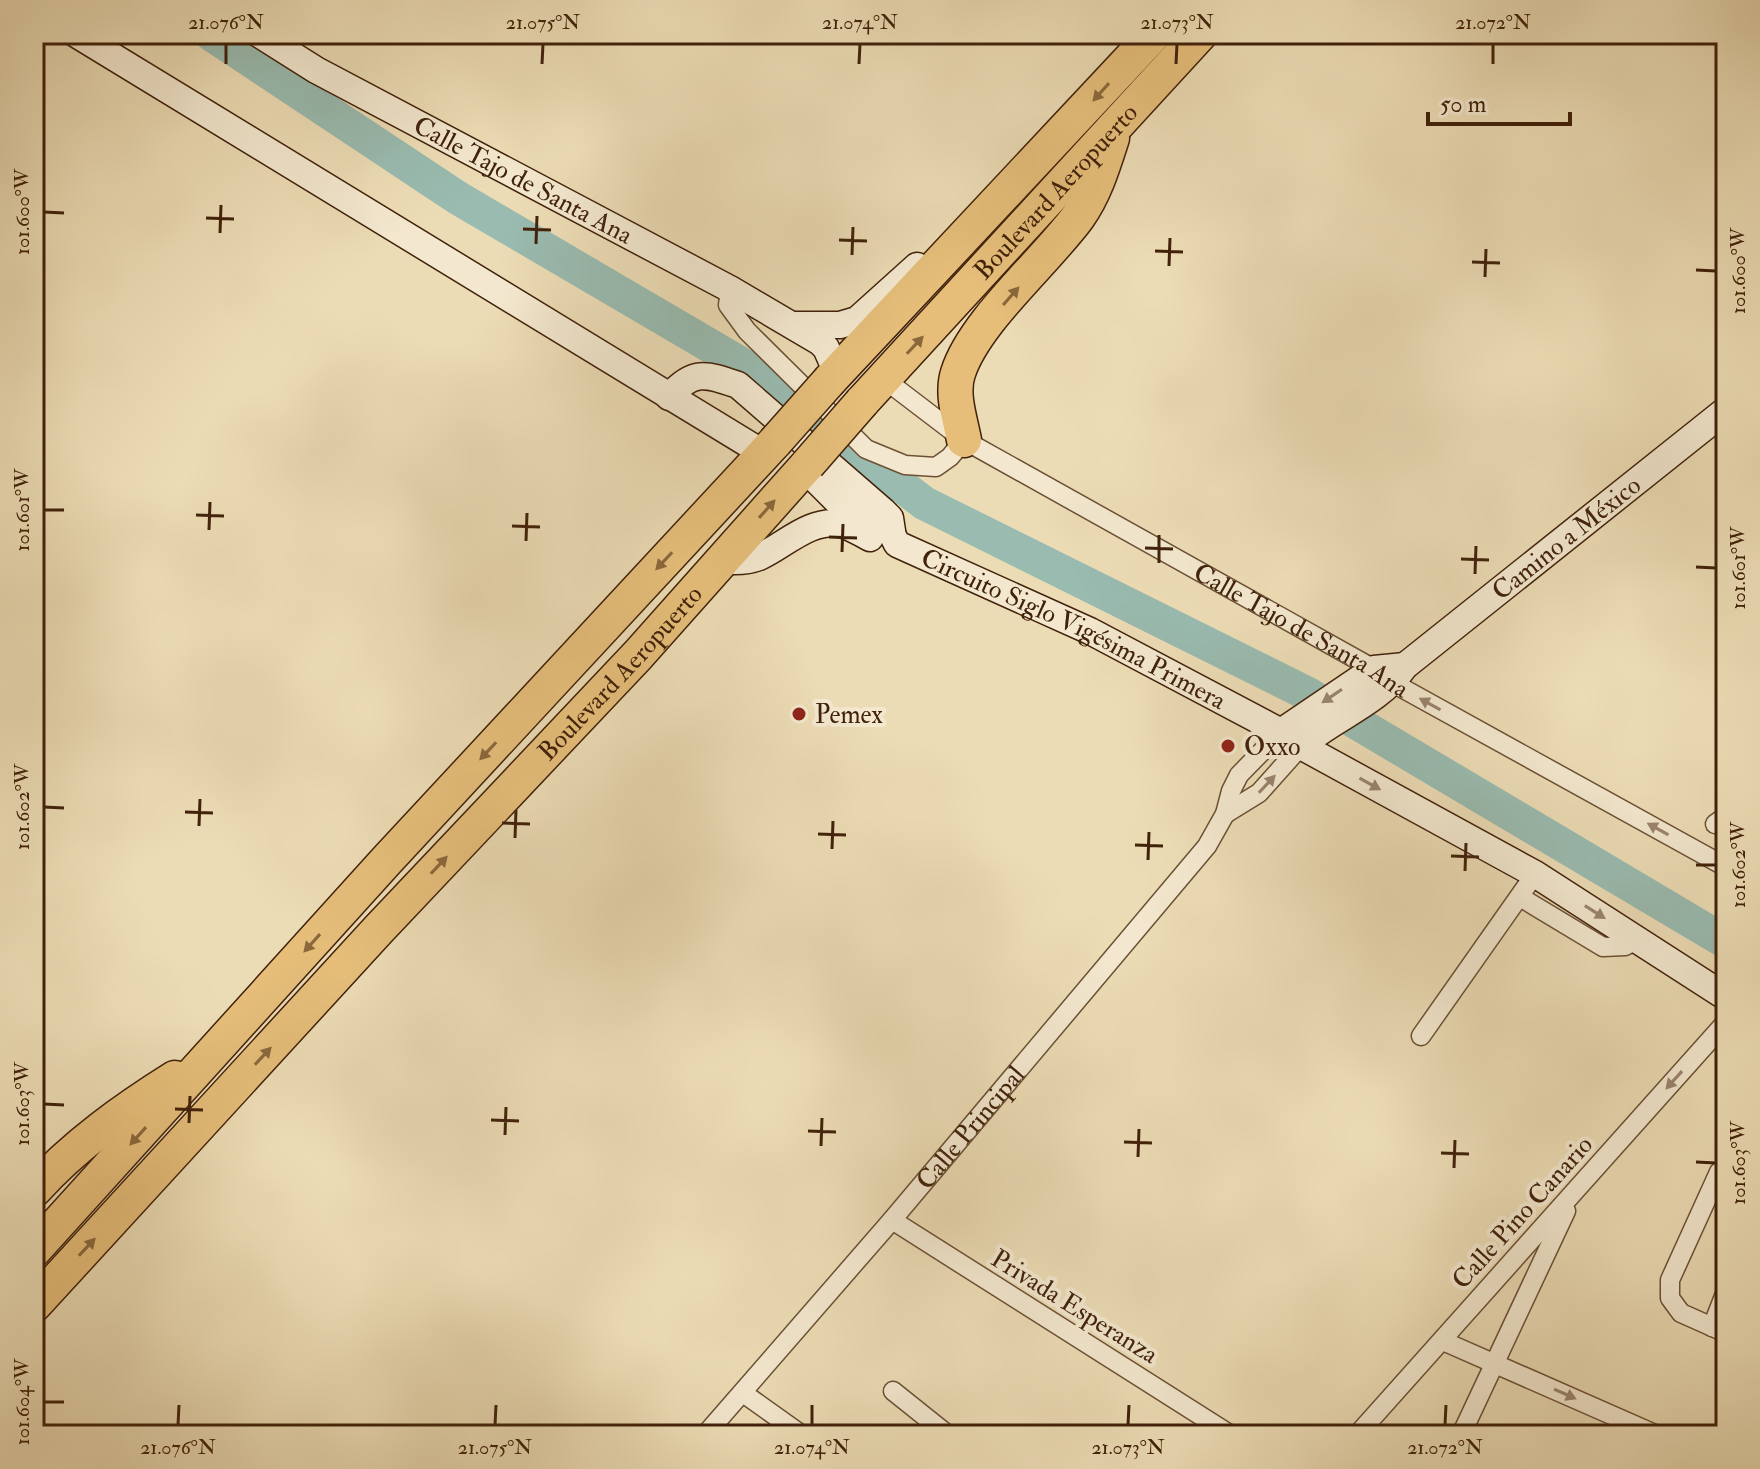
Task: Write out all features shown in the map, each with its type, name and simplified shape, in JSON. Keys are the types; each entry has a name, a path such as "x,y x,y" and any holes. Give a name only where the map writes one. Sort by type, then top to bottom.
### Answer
{"highway":[{"name":"Boulevard Aeropuerto","path":"34,1250 387,860 1154,34"},
{"name":"Boulevard Aeropuerto","path":"34,1305 378,930 638,655 873,390 1200,34"},
{"path":"964,440 956,394 957,375 966,355 981,332 1079,216 1097,183 1115,127"},
{"path":"34,1190 100,1129 213,1054"}],"street":[{"path":"76,34 669,397 769,448"},
{"name":"Calle Tajo de Santa Ana","path":"259,34 316,70 730,289 826,348 834,376"},
{"path":"790,325 840,325 857,320 951,237 971,232"},
{"path":"730,289 728,305 747,331 866,449 905,465 936,467 950,457 964,440"},
{"path":"669,397 681,383 692,377 711,376 738,385 890,518 892,541 841,525 824,524 789,538 760,556 739,562 721,560"},
{"name":"Calle Tajo de Santa Ana","path":"873,390 1383,678 1726,867"},
{"name":"Camino a México","path":"1383,678 1726,410"},
{"name":"Circuito Siglo Vigésima Primera","path":"806,466 837,501 892,541 1090,631 1299,732 1535,874 1726,997"},
{"name":"Calle Principal","path":"705,1435 892,1220 1207,846 1225,814 1239,775 1383,678"},
{"name":"Calle Principal","path":"1225,814 1259,793 1299,732"},
{"path":"1421,1036 1535,874"},
{"path":"1520,897 1603,947 1625,946 1638,939"},
{"name":"Calle Pino Canario","path":"1357,1435 1726,1022"},
{"path":"1726,1167 1719,1172 1670,1280 1670,1298 1681,1313 1719,1330 1726,1291"},
{"path":"1461,1435 1576,1190"},
{"name":"Privada Esperanza","path":"892,1220 1231,1435"},
{"path":"1443,1341 1657,1435"},
{"path":"893,1391 948,1435"},
{"path":"743,1393 802,1435"}],"waterway":[{"path":"211,34 458,198 748,368 924,503 1310,695 1726,942"}],"place":[{"name":"Pemex","path":"799,714"},
{"name":"Oxxo","path":"1228,746"}]}
